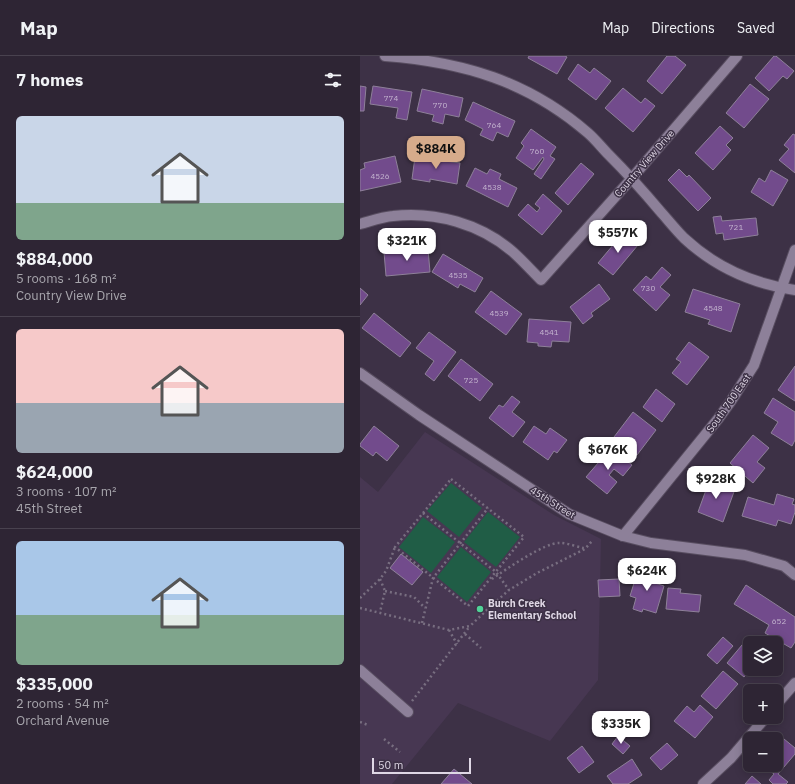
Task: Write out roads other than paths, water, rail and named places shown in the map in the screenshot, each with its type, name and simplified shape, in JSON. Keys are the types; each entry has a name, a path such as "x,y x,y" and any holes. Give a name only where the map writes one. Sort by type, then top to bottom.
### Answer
{"street":[{"path":"385,56 453,65 504,80 534,95 558,110 589,134 632,178 684,238 712,260 733,273 781,288 795,290"},
{"name":"Country View Drive","path":"360,224 392,216 421,215 450,219 476,229 495,239 512,252 542,280 737,56"},
{"name":"South 700 East","path":"623,536 731,401 754,365 795,250"},
{"name":"45th Street","path":"360,373 419,415 569,514 623,536 651,543 745,555 784,566 795,575"},
{"path":"360,670 408,712"},
{"path":"783,697 795,683"},
{"path":"703,784 731,758 760,724"}],"place":[{"name":"Burch Creek Elementary School","path":"480,609"}]}
